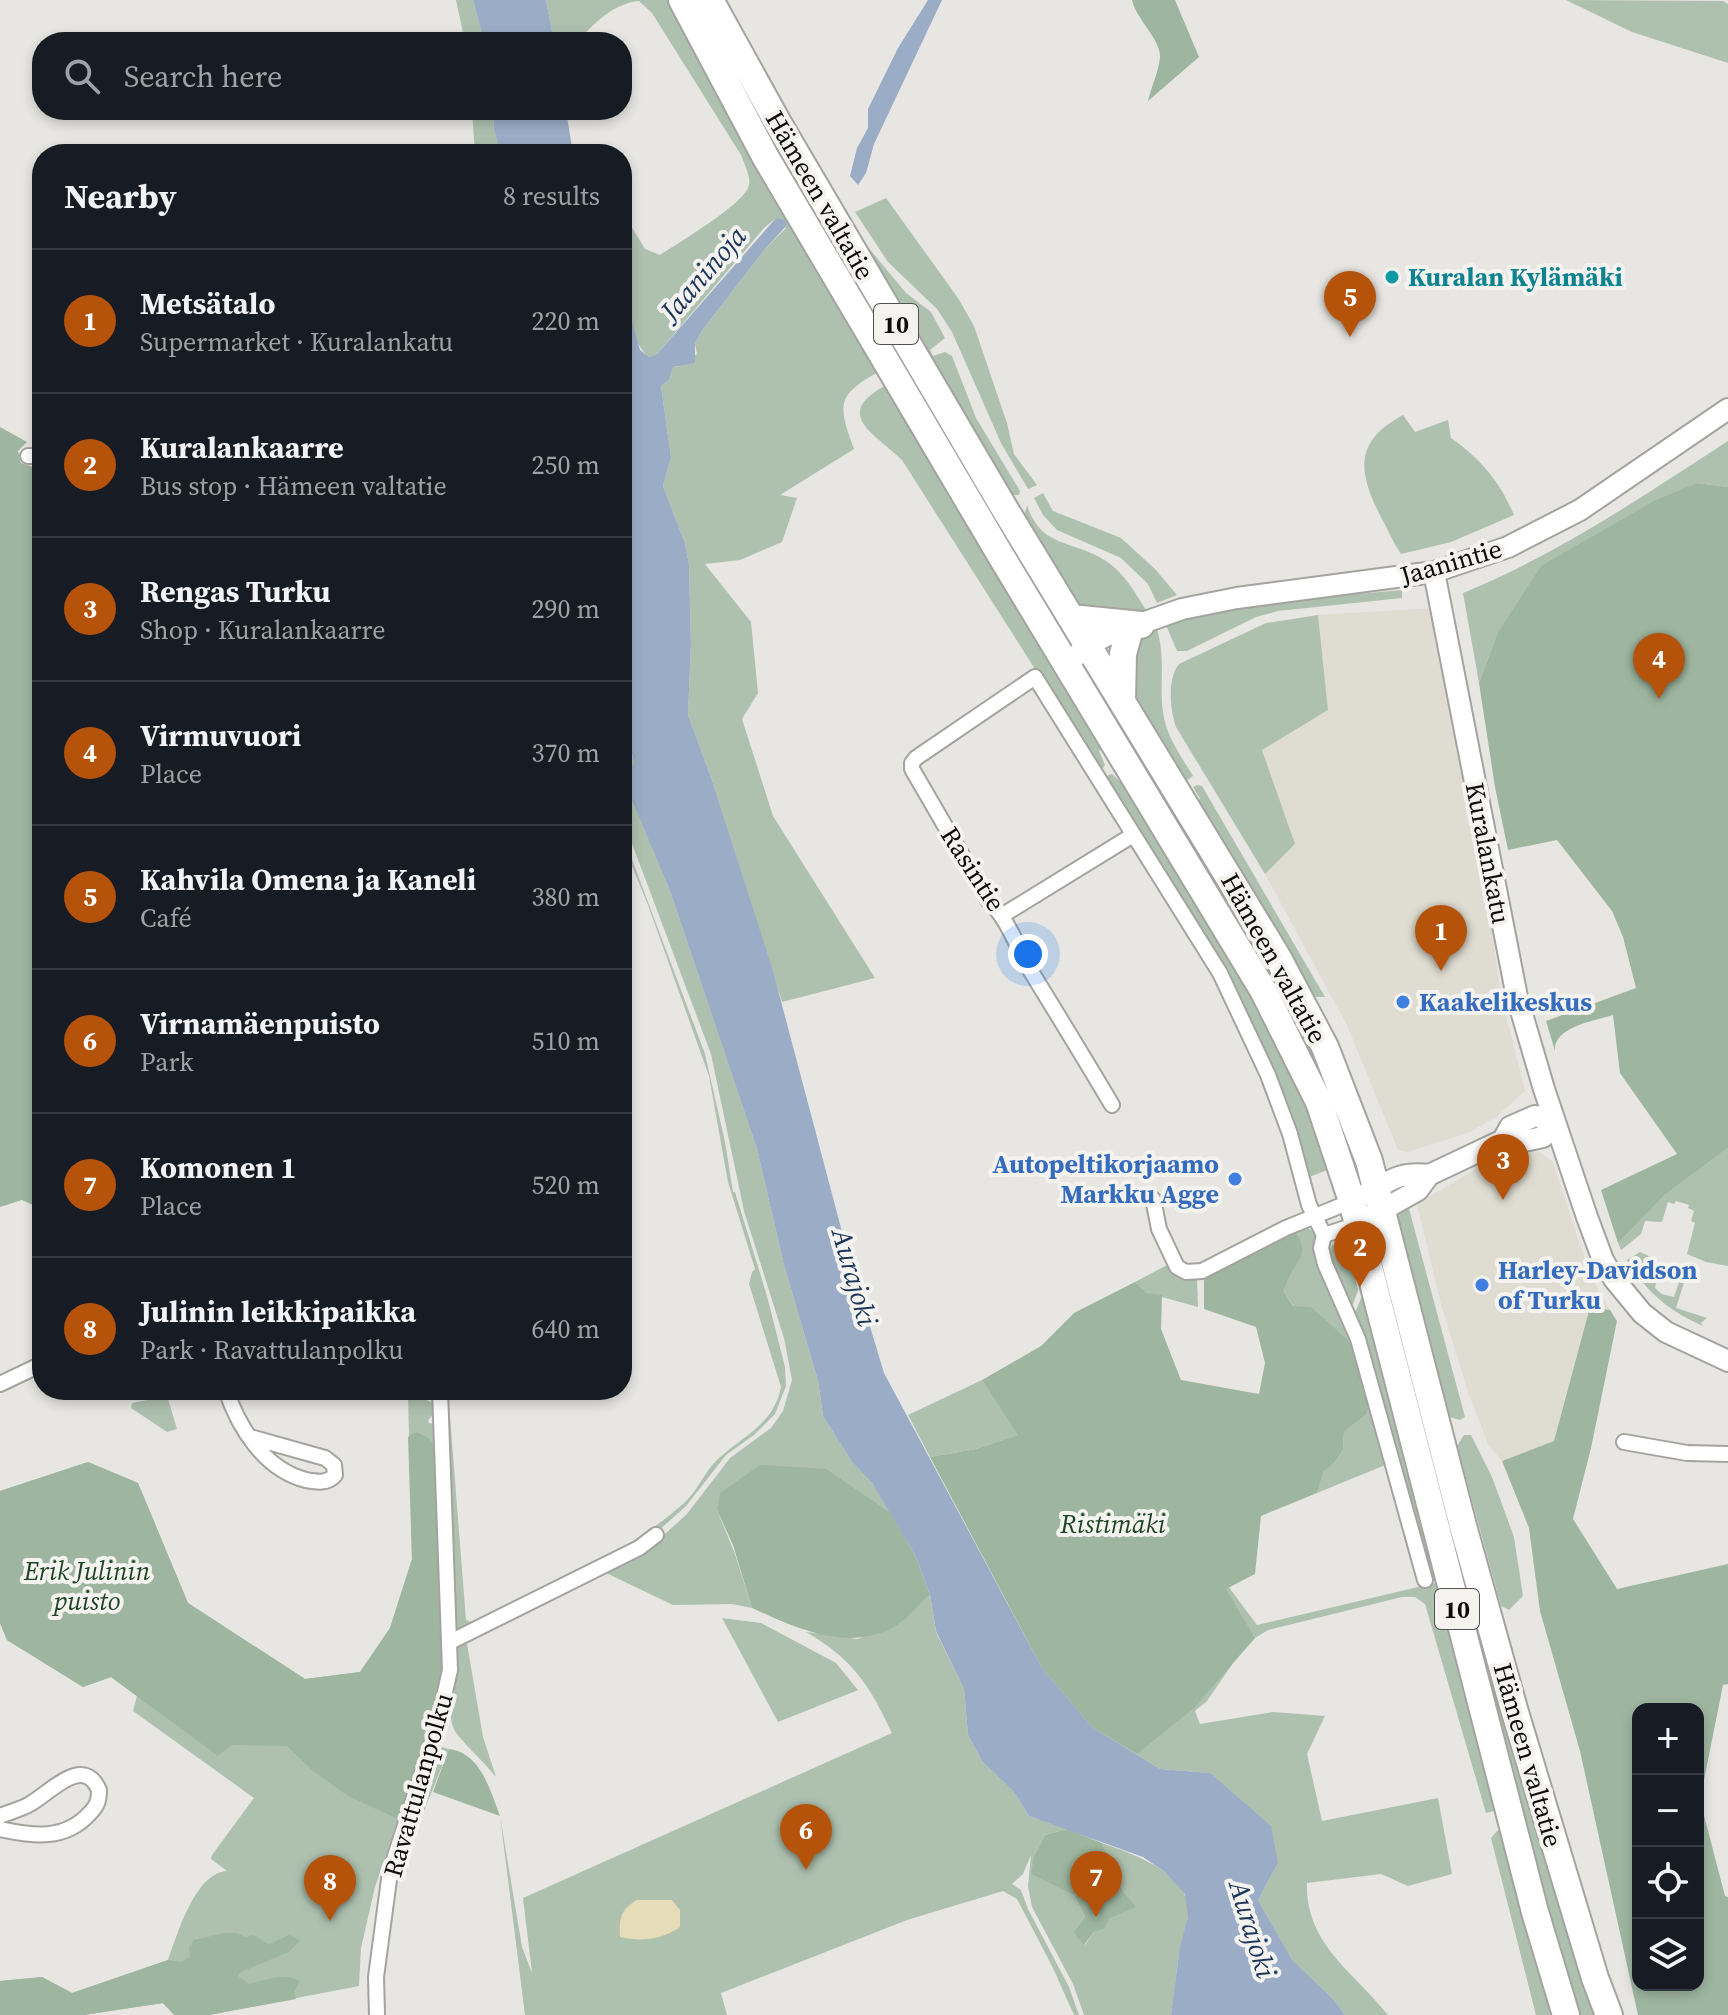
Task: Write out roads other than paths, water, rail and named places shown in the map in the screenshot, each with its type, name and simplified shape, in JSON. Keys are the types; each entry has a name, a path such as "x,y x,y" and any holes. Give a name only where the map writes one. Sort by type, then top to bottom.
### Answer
{"highway":[{"name":"Hämeen valtatie","path":"682,0 766,158 1270,1003 1319,1102 1355,1213 1535,1912 1566,2015"},
{"name":"Hämeen valtatie","path":"710,0 778,123 1071,618 1278,958 1342,1087 1380,1198 1463,1526 1514,1709 1595,1978 1609,2015"},
{"path":"1071,618 1134,631 1123,654 1122,701"}],"street":[{"name":"Jaanintie","path":"1067,664 1182,609 1434,572 1508,547 1580,510 1728,409"},
{"name":"Kuralankatu","path":"1434,572 1517,997 1556,1126 1603,1260 1620,1288 1642,1313 1666,1332 1728,1361"},
{"name":"Rasintie","path":"1112,1105 1033,975 1003,915 988,900 914,777 912,763 1035,677 1133,835"},
{"path":"1003,915 1133,835 1196,933 1234,1000 1284,1115 1313,1217 1324,1235"},
{"path":"1425,1580 1358,1339 1325,1264 1321,1248 1324,1235 1380,1198 1402,1174 1429,1175 1503,1140 1514,1143 1543,1137 1556,1126"},
{"path":"1153,1199 1163,1239 1177,1267 1186,1272 1202,1271 1280,1230 1313,1217 1355,1213"},
{"path":"0,1384 32,1369"},
{"path":"230,1400 236,1414 250,1437 264,1457 288,1474 315,1482 329,1480 335,1475 334,1465 325,1458 250,1437"},
{"name":"Ravattulanpolku","path":"377,2015 376,1977 390,1872 438,1723 450,1670 440,1400"},
{"path":"1624,1442 1687,1453 1728,1454"},
{"path":"450,1642 639,1548 656,1535"},
{"path":"0,1816 31,1804 73,1775 91,1778 99,1790 96,1808 83,1821 61,1833 43,1835 0,1829"}],"water":[{"path":"473,0 546,0 552,32 481,32"},
{"path":"928,0 942,0 858,185 850,176 857,148 868,128 868,109 898,48"},
{"path":"494,120 568,120 571,144 498,144"},
{"name":"Aurajoki","path":"776,218 785,220 787,225 701,332 695,344 695,363 673,367 669,380 661,386 671,457 663,486 685,543 689,565 691,644 688,715 773,971 845,1243 884,1373 1042,1668 1092,1727 1160,1769 1210,1773 1271,1826 1278,1863 1258,1900 1292,1960 1334,2000 1345,2015 1171,2015 1180,1946 1188,1917 1185,1894 1165,1872 1143,1857 1029,1816 1014,1792 982,1761 968,1735 964,1689 936,1631 930,1595 915,1555 872,1483 852,1462 823,1416 818,1381 784,1265 757,1149 670,891 632,800 632,322 640,350 649,357 657,354"}],"place":[{"name":"Kuralan Kylämäki","path":"1392,277"},
{"name":"Kahvila Omena ja Kaneli","path":"1350,337"},
{"name":"Virmuvuori","path":"1659,699"},
{"name":"Metsätalo","path":"1441,971"},
{"name":"Kaakelikeskus","path":"1403,1002"},
{"name":"Autopeltikorjaamo Markku Agge","path":"1235,1179"},
{"name":"Rengas Turku","path":"1503,1200"},
{"name":"Harley-Davidson of Turku","path":"1482,1285"},
{"name":"Kuralankaarre","path":"1360,1287"},
{"name":"Virnamäenpuisto","path":"806,1870"},
{"name":"Komonen 1","path":"1096,1917"},
{"name":"Julinin leikkipaikka","path":"330,1921"}],"water label":[{"name":"Jaaninoja","path":"703,273"}],"park label":[{"name":"Ristimäki","path":"1113,1524"},
{"name":"Erik Julinin puisto","path":"87,1586"}]}
